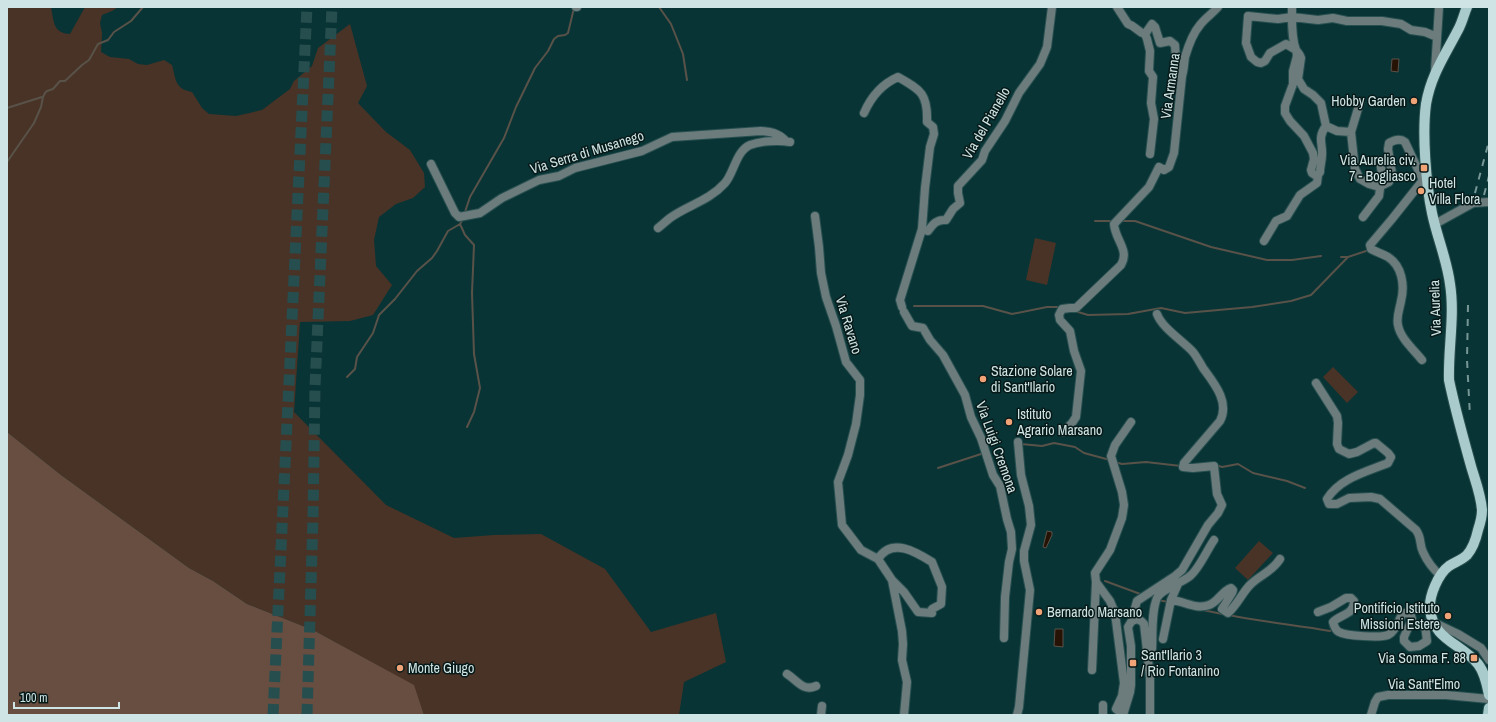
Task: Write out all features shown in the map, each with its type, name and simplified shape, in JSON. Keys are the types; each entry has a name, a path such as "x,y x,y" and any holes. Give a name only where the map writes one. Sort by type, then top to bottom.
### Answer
{"main road":[{"name":"Via Aurelia","path":"1433,622 1430,607 1432,597 1441,576 1449,566 1467,555 1474,544 1482,513 1449,380 1452,302 1450,284 1425,181 1426,113 1430,86 1436,71 1459,28 1467,7"},
{"path":"1433,622 1444,638 1470,656 1479,666 1486,681 1489,695"},
{"path":"1488,715 1489,708"}],"street":[{"name":"Via del Pianello","path":"922,229 928,231 933,223 946,220 953,209 960,203 958,186 982,160 985,151 1005,121 1019,93 1040,64 1047,47 1052,7"},
{"path":"1116,7 1128,24 1134,26 1140,33 1145,34"},
{"name":"Via Armanna","path":"1063,432 1076,417 1081,370 1074,351 1070,330 1060,320 1059,315 1062,309 1076,308 1121,265 1125,259 1125,254 1114,224 1149,188 1159,167 1164,170 1169,167 1174,153 1182,76 1187,52 1198,27 1218,7"},
{"path":"1292,7 1292,30 1297,56 1293,71 1293,84 1285,106 1285,113 1290,121 1304,136 1314,159 1311,170 1312,173 1315,175 1318,174"},
{"path":"1436,71 1439,7"},
{"path":"1264,241 1276,221 1287,216 1300,196 1317,183 1322,155 1322,133 1326,126 1321,103 1318,98 1304,89 1300,84 1298,74 1301,67 1302,58 1296,50 1286,44 1270,53 1265,61 1261,63 1257,62 1251,57 1246,43 1248,16 1278,19 1292,17 1310,20 1333,18 1401,24 1411,30 1425,32 1437,37"},
{"path":"1145,34 1152,24 1155,27 1160,43 1170,41 1175,45 1176,60 1182,76"},
{"path":"1145,34 1150,51 1149,71 1153,78 1151,103 1154,119 1150,154"},
{"path":"864,113 868,104 876,93 889,81 898,77 915,87 923,94 927,109 927,122 933,128 934,134 930,147 922,229"},
{"path":"1360,102 1351,132 1355,169 1360,179 1379,187 1389,182 1392,172 1388,149 1389,143 1394,140 1402,140 1405,142 1425,181 1370,245 1371,249 1395,262 1399,270 1402,278 1403,293 1398,325 1403,337 1422,360"},
{"path":"1326,126 1338,131 1351,132"},
{"name":"Via Serra di Musanego","path":"431,164 455,213 459,217 480,213 502,198 539,180 559,176 575,168 642,151 672,137 761,131 773,132 781,136 788,143 761,142 748,146 739,157 731,174 720,188 710,196 670,218 658,228"},
{"path":"1363,217 1379,196 1379,187 1382,174 1380,162"},
{"path":"1435,224 1473,203 1489,202"},
{"name":"Via Ravano","path":"815,216 821,273 826,296 846,362 860,380 860,395 856,424 848,455 838,482 842,525 861,550 878,559"},
{"name":"Via Luigi Cremona","path":"922,229 902,306 912,326 923,328 930,340 943,355 954,374 965,395 971,417 981,438 993,475 1000,486 1011,532 1012,550 1006,590 1004,638"},
{"path":"1136,619 1135,608 1137,601 1182,570 1208,525 1222,506 1217,494 1214,466 1193,468 1183,467 1220,421 1223,410 1220,396 1216,385 1193,352 1157,314"},
{"path":"1316,383 1337,416 1338,423 1336,444 1339,449 1349,454 1376,443 1388,452 1391,458 1388,463 1344,481 1333,489 1327,499 1329,504 1337,504 1349,498 1371,497 1380,499 1416,530 1420,536 1423,552 1428,561 1441,576"},
{"path":"1092,670 1096,582 1095,573 1110,550 1122,518 1124,505 1122,492 1111,456 1115,445 1131,422"},
{"path":"1017,715 1020,700 1030,590 1024,561 1024,551 1031,525 1029,506 1021,475 1018,442"},
{"path":"1147,654 1151,653 1152,650 1157,597 1160,593 1178,584 1192,574 1214,540"},
{"path":"896,547 917,553 932,562 942,587 941,604 932,609 932,613 919,613 913,607 904,592 892,580 878,559 882,553 889,548 896,547"},
{"path":"1171,600 1177,600 1202,607 1213,603 1225,591 1232,588 1232,593 1222,609 1228,613 1241,599 1249,586 1256,579 1273,569 1280,559"},
{"path":"892,580 902,631 902,660 907,682 904,715"},
{"path":"1096,582 1110,601 1115,613 1124,683 1122,696 1116,709 1123,714 1131,685 1131,646 1128,624 1136,619"},
{"path":"1163,639 1171,600 1178,584"},
{"path":"1318,612 1331,607 1346,598 1350,598 1354,602 1350,612 1337,618 1333,622 1334,627 1338,632 1344,634 1376,636 1390,634 1402,615 1404,613 1408,613 1412,619 1404,637 1404,641 1410,646 1419,646 1427,641 1425,625 1433,622 1458,634 1481,648 1489,659"},
{"path":"1136,619 1140,620 1144,624 1150,678 1150,715"},
{"path":"787,674 803,687 810,689 816,686"},
{"name":"Via Sant'Elmo","path":"1371,715 1378,697 1388,695 1446,695 1489,698"},
{"path":"1103,705 1103,715"},
{"path":"821,715 822,706"}],"shaded area":[{"path":"7,7 51,7 57,29 64,33 70,34 85,7 118,7 102,15 100,23 102,33 101,52 110,57 129,59 138,64 147,65 164,60 172,65 179,86 186,91 192,92 202,108 209,114 236,116 262,110 290,89 294,81 312,66 318,48 350,24 367,86 358,103 386,132 410,150 424,173 425,187 413,198 396,204 379,217 374,240 376,266 392,285 373,315 350,321 300,322 294,412 386,505 454,538 541,534 605,569 651,632 716,613 726,662 684,682 679,715 424,715 413,685 313,630 247,604 213,581 189,568 61,475 7,432"},
{"path":"1392,59 1399,59 1398,72 1391,71"},
{"path":"1035,238 1056,243 1047,285 1026,280"},
{"path":"1333,367 1358,392 1347,403 1323,377"},
{"path":"7,432 61,475 189,568 213,581 247,604 313,630 414,685 424,715 7,715"},
{"path":"1047,531 1052,532 1052,535 1046,548 1043,547"},
{"path":"1259,541 1273,553 1248,580 1235,568"},
{"path":"1055,629 1063,629 1063,647 1054,646"}],"waterway":[{"path":"7,162 34,123 45,93 53,89 60,81 65,81 89,60 98,44 108,40 114,32 131,21 143,7"},
{"path":"659,7 671,24 683,54 687,80"},
{"path":"464,215 470,197 504,138 516,107 535,68 548,51 554,39 568,33 574,8"},
{"path":"7,108 42,97"},
{"path":"347,377 355,369 357,357 373,333 379,315 395,299 417,271 432,258 448,231 460,224 463,219"},
{"path":"1095,221 1114,221"},
{"path":"1120,221 1135,221 1211,247 1267,260 1292,260 1321,256"},
{"path":"460,224 465,235 474,245 472,293 474,354 480,388 474,412 467,427"},
{"path":"1075,311 1088,315 1128,314 1161,308 1185,313 1252,307 1291,301 1311,295 1348,257 1366,251"},
{"path":"1341,257 1348,257"},
{"path":"914,306 983,306 1012,314 1047,307 1061,307"},
{"path":"1021,444 1042,446 1054,443 1075,447 1084,453 1110,460"},
{"path":"938,468 981,454"},
{"path":"1115,462 1122,464 1146,462 1181,466"},
{"path":"1216,465 1222,467 1238,464 1253,473 1287,481 1305,488"},
{"path":"1105,581 1143,595"},
{"path":"1158,600 1168,602"},
{"path":"1203,610 1222,614"},
{"path":"1229,615 1330,631"}],"tunnel":[{"path":"273,715 307,7"},
{"path":"307,715 315,387 332,7"}],"railway":[{"path":"1475,193 1489,141"},
{"path":"1484,195 1489,176"},
{"path":"1468,305 1467,360 1470,416"}],"place":[{"name":"Hobby Garden","path":"1414,101"},
{"name":"Via Aurelia civ. 7 - Bogliasco","path":"1424,168"},
{"name":"Hotel Villa Flora","path":"1421,191"},
{"name":"Stazione Solare di Sant'Ilario","path":"983,379"},
{"name":"Istituto Agrario Marsano","path":"1009,422"},
{"name":"Bernardo Marsano","path":"1039,612"},
{"name":"Pontificio Istituto Missioni Estere","path":"1448,616"},
{"name":"Via Somma F. 88","path":"1474,658"},
{"name":"Sant'Ilario 3 / Rio Fontanino","path":"1133,663"},
{"name":"Monte Giugo","path":"400,668"}]}
